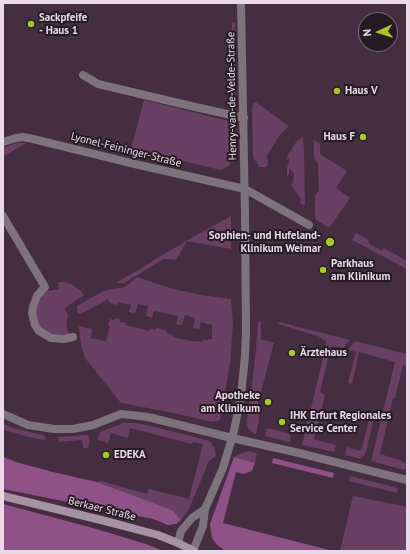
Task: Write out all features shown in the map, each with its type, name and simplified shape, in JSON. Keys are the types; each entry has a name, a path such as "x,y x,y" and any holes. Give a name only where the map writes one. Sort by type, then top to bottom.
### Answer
{"main road":[{"name":"Berkaer Straße","path":"3,496 105,521 158,536 178,543 194,551"}],"street":[{"name":"Henry-van-de-Velde-Straße","path":"194,551 203,526 205,509 223,468 237,421 245,356 245,189 241,3"},
{"path":"83,75 98,84 244,118"},
{"name":"Lyonel-Feininger-Straße","path":"3,142 24,137 245,189"},
{"path":"245,189 309,225"},
{"path":"3,216 45,287 38,296 33,307 32,313 35,325 39,331 51,338 64,339 73,337"},
{"path":"3,414 28,425 54,429 73,429 84,427 121,414 131,414 407,480"},
{"name":"Henry-van-de-Velde-Straße","path":"178,543 181,531 192,518 205,509"}],"shaded area":[{"path":"235,22 236,103 233,106 232,23"},
{"path":"144,100 229,121 230,165 221,170 131,149"},
{"path":"254,103 257,103 289,126 279,136 266,157 268,164 266,167 259,167 257,161 254,160 253,155 252,107"},
{"path":"303,137 305,206 300,203 301,199 292,186 291,182 293,184 294,174 289,168 289,174 287,177 287,168 290,158 286,160 296,142"},
{"path":"314,140 320,144 320,154 347,171 336,188 350,198 329,228 315,219 315,196 319,190 318,163 314,158"},
{"path":"16,143 26,143 4,156 3,148"},
{"path":"231,216 231,249 187,241 176,260 164,259 124,283 116,283 186,241"},
{"path":"356,233 369,240 368,243 382,251 384,248 407,261 407,269 352,240"},
{"path":"137,277 169,288 201,295 231,299 233,324 230,363 220,420 213,422 121,403 85,358 81,345 79,326 92,329 91,338 106,341 110,326 108,325 110,319 114,320 115,318 120,319 120,322 126,323 126,325 149,331 150,329 156,330 156,328 162,329 173,335 173,337 196,342 203,342 203,339 208,341 209,339 212,339 212,325 201,322 199,329 193,328 195,318 185,315 182,325 176,324 178,316 154,311 152,318 146,316 148,306 138,304 135,314 129,312 131,305 119,302 118,305 110,303 108,299 81,314 78,313 77,306 103,291 125,287"},
{"path":"58,282 71,284 80,290 84,295 65,308 68,316 66,325 69,334 56,336 41,329 35,318 37,301 47,291 59,289"},
{"path":"258,322 261,322 261,339 274,343 258,403 259,421 256,434 249,429 247,420"},
{"path":"279,322 350,340 343,348 331,346 320,392 325,395 314,439 336,445 334,452 302,445 327,342 318,336 278,324"},
{"path":"355,341 407,354 407,366 403,365 395,398 393,398 380,454 400,460 406,464 405,470 371,461 395,362 359,352 352,384 348,383 356,352 348,350"},
{"path":"372,409 373,422 366,452 361,459 345,455 347,447 361,451"},
{"path":"123,423 136,423 210,441 214,447 216,456 209,461 189,509 181,520 172,510 97,482 101,481 147,494 149,489 189,499 203,444 193,442 192,444 130,428 128,438 111,433 108,443 97,440 100,432"},
{"path":"3,424 46,436 44,440 25,436 5,430 3,428"},
{"path":"267,428 288,433 291,436 290,442 265,436"},
{"path":"88,435 90,439 88,448 83,448 82,440 59,442 58,437"},
{"path":"249,451 257,453 255,463 234,457 239,454"},
{"path":"3,457 53,472 97,482 172,510 181,520 176,524 168,525 153,519 3,489"},
{"path":"234,457 255,463 252,471 244,474 236,472 223,523 333,551 225,551 216,544 212,538 210,524"},
{"path":"273,458 334,473 333,478 272,463"},
{"path":"350,476 398,488 397,493 349,481"},
{"path":"353,496 407,507 407,551 340,551"},
{"path":"3,504 93,528 146,544 163,551 3,551"}],"place":[{"name":"Sackpfeife - Haus 1","path":"31,24"},
{"name":"Haus V","path":"337,91"},
{"name":"Haus F","path":"363,137"},
{"name":"Sophien- und Hufeland- Klinikum Weimar","path":"330,242"},
{"name":"Parkhaus am Klinikum","path":"323,270"},
{"name":"Ärztehaus","path":"292,353"},
{"name":"Apotheke am Klinikum","path":"268,402"},
{"name":"IHK Erfurt Regionales Service Center","path":"282,422"},
{"name":"EDEKA","path":"106,455"}]}
